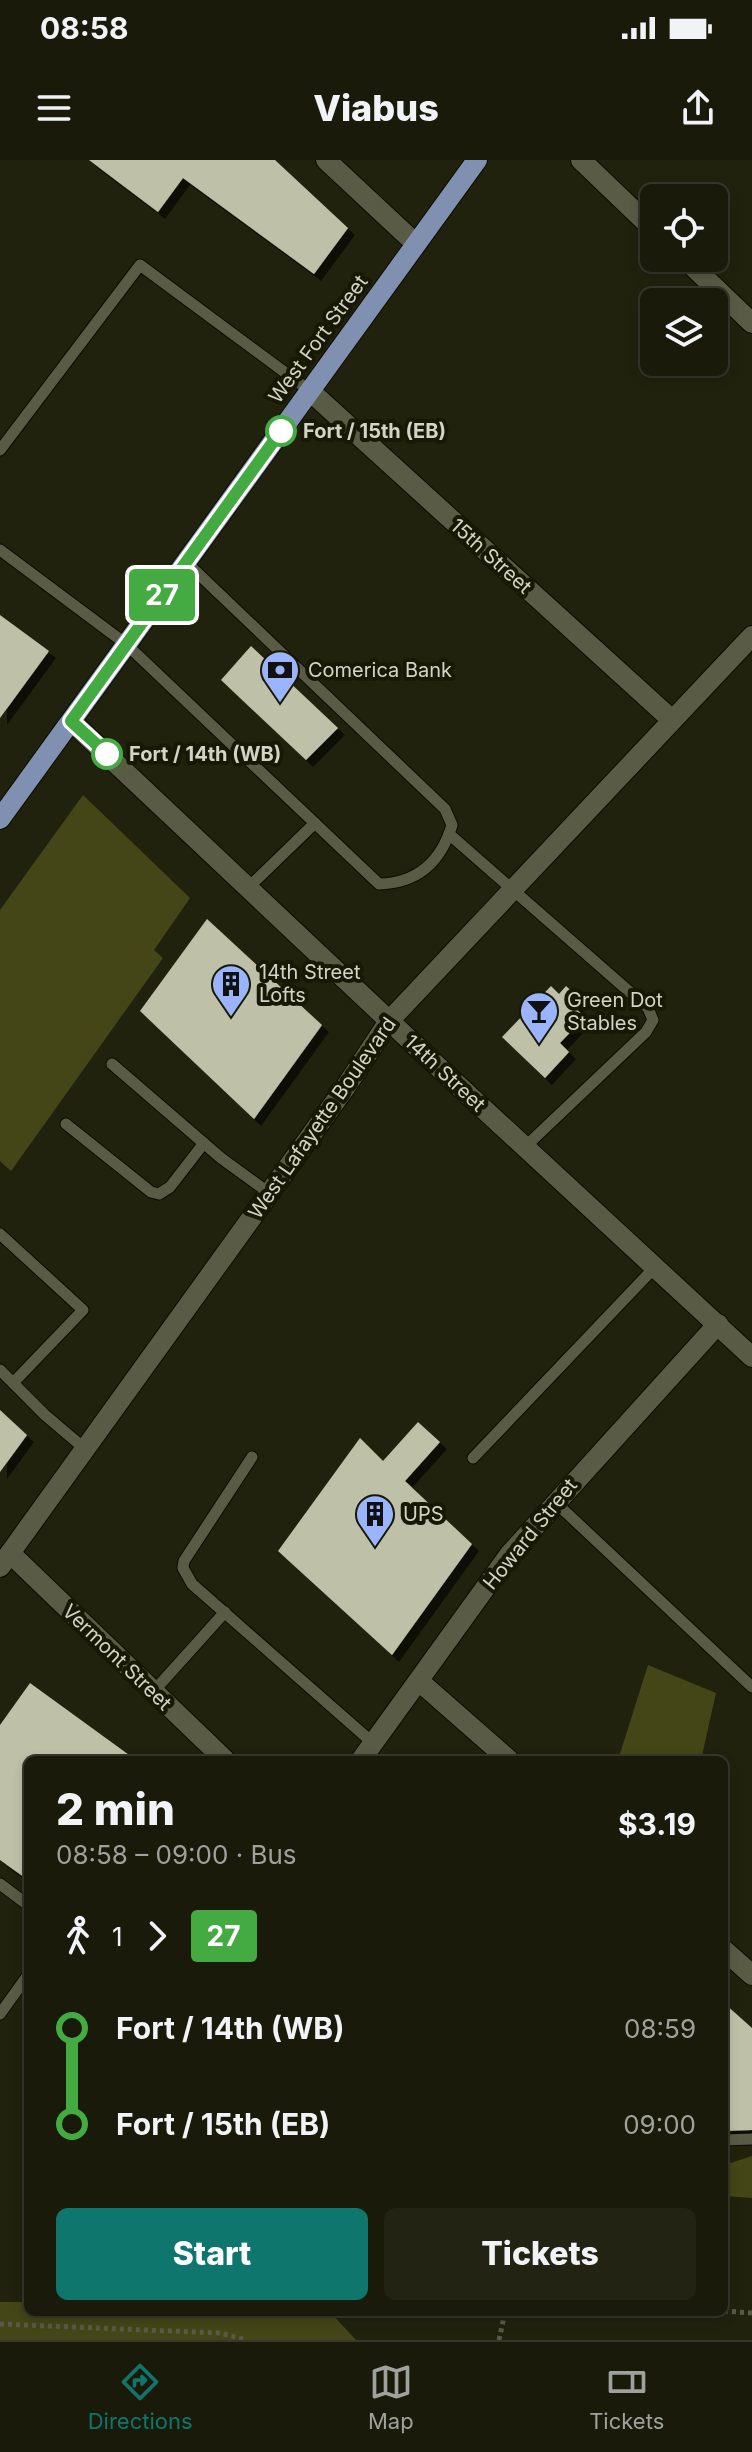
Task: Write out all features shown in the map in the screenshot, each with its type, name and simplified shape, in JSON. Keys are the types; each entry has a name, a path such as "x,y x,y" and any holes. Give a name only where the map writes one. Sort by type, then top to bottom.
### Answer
{"main road":[{"name":"West Fort Street","path":"0,819 477,160"}],"street":[{"path":"326,160 416,244"},
{"path":"581,160 640,217"},
{"path":"699,272 752,323"},
{"name":"15th Street","path":"310,391 672,720"},
{"name":"West Lafayette Boulevard","path":"5,1560 345,1088 389,1021 752,636"},
{"name":"14th Street","path":"71,721 752,1357"},
{"name":"Howard Street","path":"364,1756 509,1555 718,1324"},
{"name":"Vermont Street","path":"5,1560 221,1756"},
{"path":"419,1681 504,1756"},
{"path":"728,1954 752,1975"}],"lane":[{"path":"0,450 140,265 310,391"},
{"path":"0,550 126,644 379,884 402,883 420,873 441,851 449,834 452,825 445,809 186,562"},
{"path":"248,888 315,823"},
{"path":"449,834 648,1008 653,1020 646,1032 525,1147"},
{"path":"112,1064 204,1143 269,1193"},
{"path":"66,1124 151,1192 159,1194 170,1187 204,1143"},
{"path":"0,1234 83,1310 13,1383"},
{"path":"473,1458 656,1266"},
{"path":"0,1370 85,1449"},
{"path":"252,1457 184,1561 183,1568 192,1584 373,1743"},
{"path":"554,1502 752,1687"},
{"path":"153,1692 225,1612"},
{"path":"0,1884 24,1902"},
{"path":"0,2014 24,1981"},
{"path":"728,2140 752,2139"}],"path":[{"path":"728,2311 752,2313"},
{"path":"499,2340 504,2316"},
{"path":"0,2324 220,2333 246,2340"}],"shaded area":[{"path":"83,795 190,898 154,950 163,958 11,1171 0,1161 0,910"},
{"path":"648,1665 716,1693 702,1756 619,1756"},
{"path":"752,2156 752,2198 728,2196 728,2164"},
{"path":"0,2302 24,2302 24,2316 334,2316 356,2340 0,2340"}],"building":[{"path":"89,160 275,160 348,228 314,274 183,178 158,212"},
{"path":"0,615 49,651 0,718"},
{"name":"Comerica Bank","path":"251,646 338,728 306,760 221,680"},
{"name":"14th Street Lofts","path":"207,919 322,1025 254,1119 140,1011"},
{"path":"551,986 559,994 566,986 581,1000 574,1007 585,1017 560,1043 569,1052 545,1078 502,1037"},
{"path":"0,1410 27,1435 0,1472"},
{"name":"UPS","path":"418,1422 440,1442 405,1481 472,1544 392,1655 278,1551 360,1438 383,1461"},
{"path":"30,1683 130,1756 24,1756 24,1877 0,1860 0,1725"},
{"path":"728,2007 752,2028 752,2130 728,2131"}],"bus line":[{"name":"27","path":"107,754 71,721 281,431"}],"place":[{"name":"Fort / 15th (EB)","path":"281,431"},
{"name":"Comerica Bank","path":"280,704"},
{"name":"Fort / 14th (WB)","path":"107,754"},
{"name":"14th Street Lofts","path":"231,1018"},
{"name":"Green Dot Stables","path":"539,1045"},
{"name":"UPS","path":"375,1548"}]}
